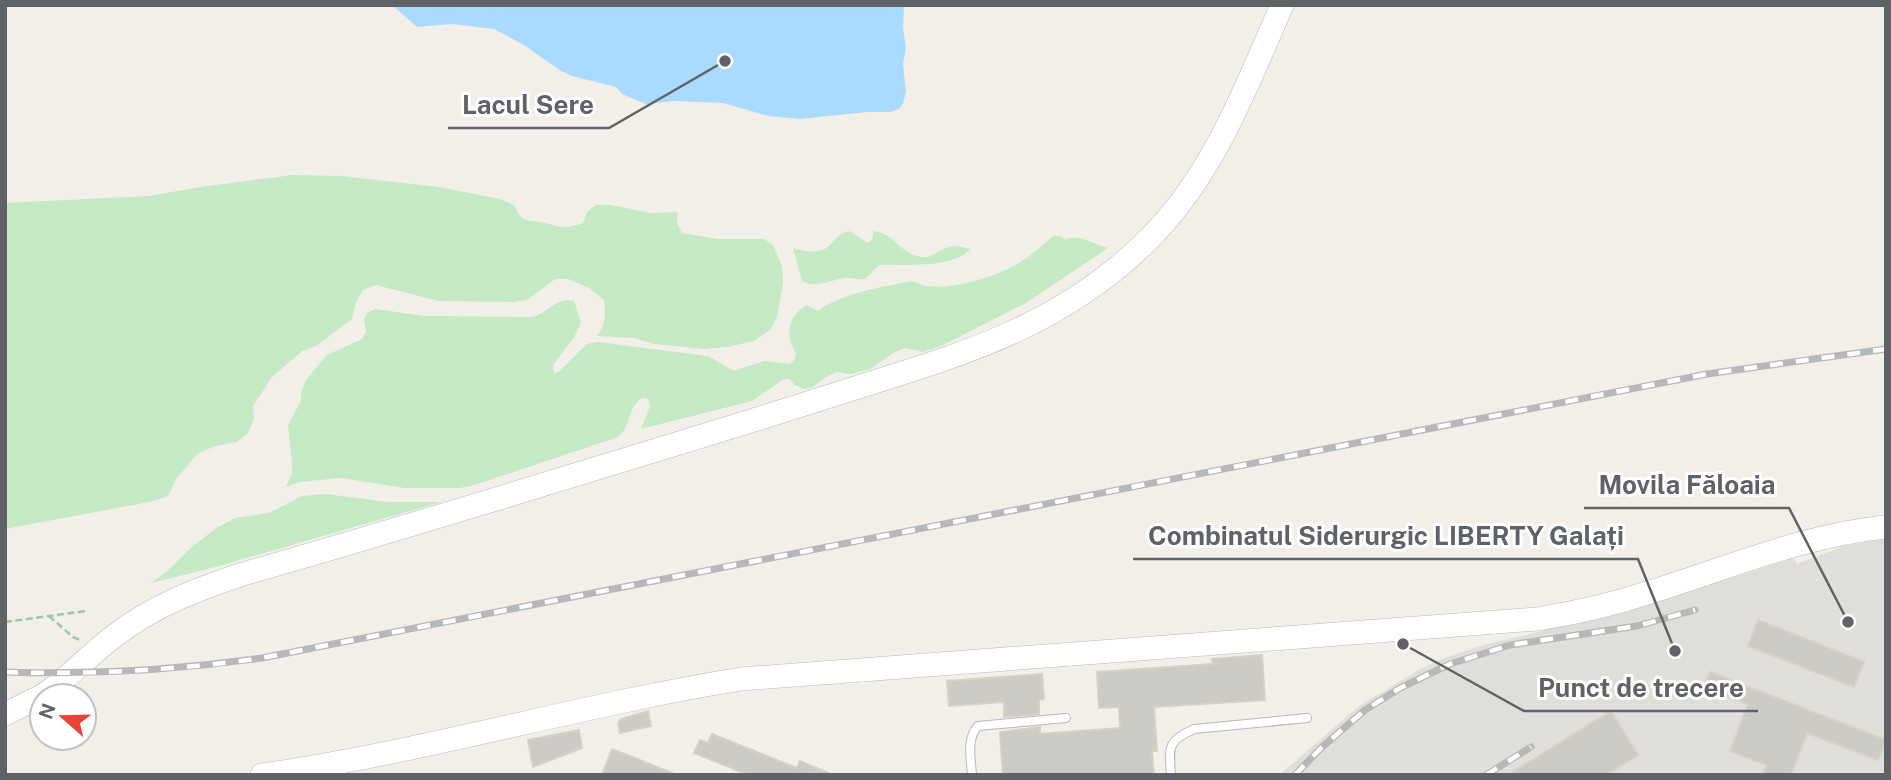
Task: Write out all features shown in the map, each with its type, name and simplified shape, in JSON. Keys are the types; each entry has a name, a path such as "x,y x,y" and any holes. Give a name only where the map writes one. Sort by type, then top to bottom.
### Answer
{"street":[{"path":"62,682 101,647 142,617 204,587 797,408 966,354 1035,323 1096,285 1132,255 1170,217 1206,164 1229,122 1282,5"},
{"path":"262,775 307,769 741,679 1537,619 1605,606 1770,552 1827,537 1886,527"},
{"path":"5,715 28,703"}],"lane":[{"path":"972,775 970,743 978,726 1066,718"},
{"path":"1171,775 1171,747 1177,736 1194,729 1307,718"}],"path":[{"path":"5,622 86,611"},
{"path":"49,616 73,637 101,647"}],"shaded area":[{"path":"1886,538 1886,775 1279,775 1359,706 1420,669 1447,657 1480,646 1628,610 1794,558 1797,564 1844,546"}],"green space":[{"path":"293,175 342,176 439,187 500,199 514,205 524,219 561,227 583,223 588,211 596,205 651,213 678,212 677,224 682,233 718,239 764,239 773,245 782,266 783,283 777,317 770,330 754,341 704,349 655,344 634,338 597,336 605,319 604,300 589,288 568,279 555,279 527,300 513,302 438,301 376,285 363,290 356,302 352,319 316,346 302,351 272,377 253,406 254,419 248,433 237,442 215,446 197,454 176,479 168,496 154,501 5,529 5,203 149,196"},
{"path":"849,231 868,243 873,238 873,231 880,232 911,254 922,257 951,246 971,249 952,260 940,263 879,265 865,279 842,278 814,284 802,281 793,248 823,250"},
{"path":"1053,236 1066,240 1081,239 1108,248 1026,303 943,345 923,352 905,348 870,369 850,374 837,372 813,387 804,389 790,379 784,379 752,401 641,429 650,406 648,399 642,398 637,402 618,437 471,486 404,488 342,478 299,482 286,487 292,473 288,425 301,401 306,380 327,355 362,339 366,332 364,319 367,313 375,309 424,316 532,317 562,301 574,301 581,322 574,337 553,365 554,374 587,344 598,342 708,356 734,371 764,361 790,364 796,353 790,340 790,326 796,314 807,305 818,311 837,300 913,281 935,287 964,284 1014,266"},
{"path":"326,494 388,502 441,502 151,583 194,545 235,518 269,513 302,496"}],"water":[{"path":"392,5 904,5 906,48 903,64 906,92 899,109 891,112 800,119 768,116 723,103 675,101 646,104 622,94 616,87 561,71 524,45 494,29 452,24 417,27"}],"building":[{"path":"1758,620 1864,662 1854,687 1748,646"},
{"path":"1262,655 1265,700 1154,707 1157,751 1152,751 1154,775 1003,775 1000,732 1040,727 1040,734 1120,728 1119,707 1099,708 1097,672 1213,664 1212,659"},
{"path":"1710,672 1886,740 1878,760 1807,733 1791,775 1763,775 1767,765 1730,751 1748,704 1704,687"},
{"path":"1042,674 1044,699 1039,700 1039,714 1004,717 1004,702 949,706 947,681"},
{"path":"648,711 651,726 620,733 618,723 621,719"},
{"path":"1611,711 1638,755 1606,775 1508,775"},
{"path":"579,730 582,748 533,767 528,740"},
{"path":"712,734 797,768 800,761 833,775 749,775 694,753 700,740 708,743"},
{"path":"612,749 675,774 602,775"}],"railway":[{"path":"5,672 134,671 262,658 1707,374 1886,349"},
{"path":"1295,775 1365,710 1400,688 1450,664 1510,645 1637,626 1695,610"},
{"path":"1486,775 1531,747"}],"place":[{"name":"Lacul Sere","path":"725,61"},
{"name":"Movila Făloaia","path":"1848,622"},
{"name":"Punct de trecere","path":"1403,644"},
{"name":"Combinatul Siderurgic LIBERTY Galați","path":"1675,651"}]}
